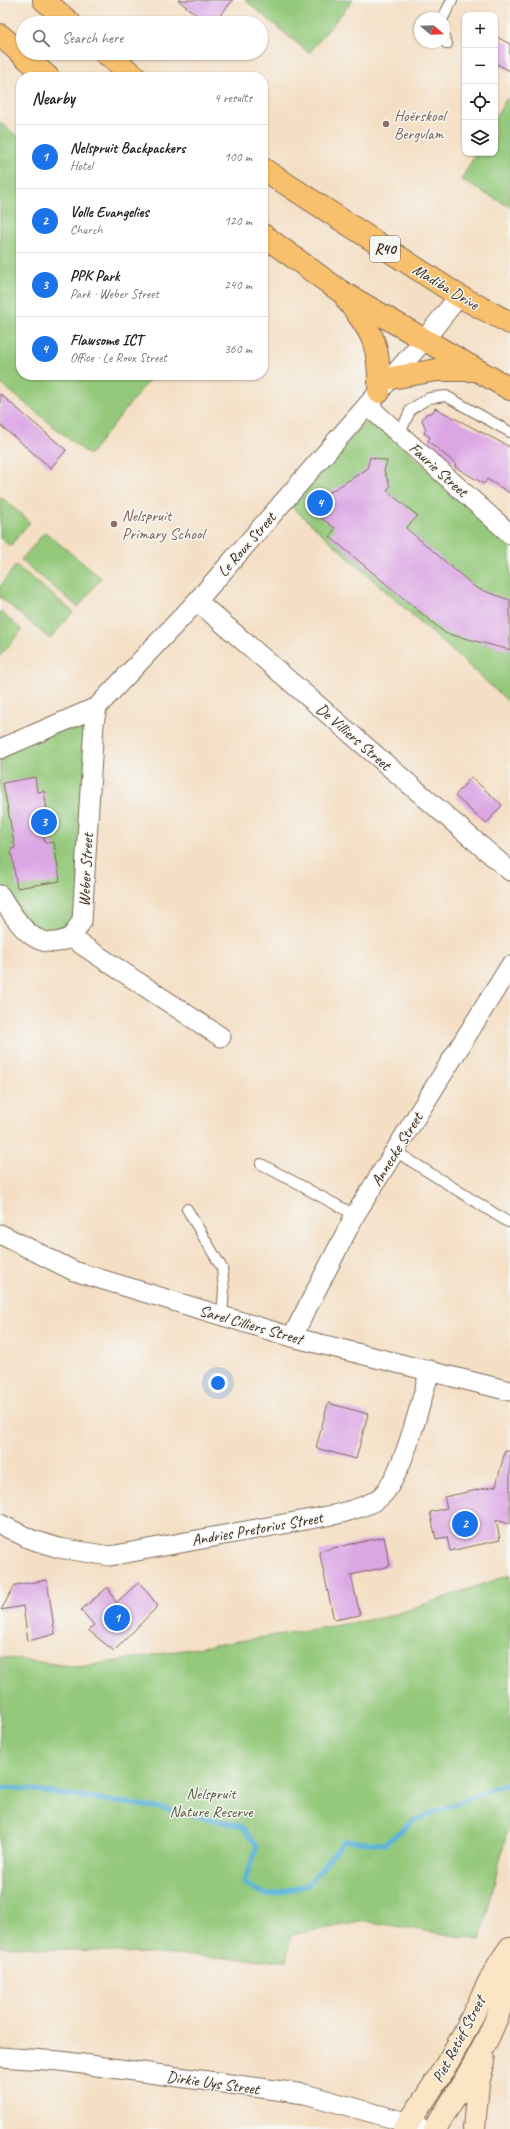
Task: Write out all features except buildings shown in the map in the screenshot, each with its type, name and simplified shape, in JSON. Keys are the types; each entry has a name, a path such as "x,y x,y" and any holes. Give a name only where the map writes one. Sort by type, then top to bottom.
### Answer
{"main road":[{"path":"44,0 62,16"},
{"path":"0,35 16,49"},
{"path":"29,60 42,72"},
{"path":"114,60 130,72"},
{"name":"Madiba Drive","path":"268,172 459,296 510,323"},
{"path":"268,240 340,291 510,389"},
{"path":"340,291 365,322 377,349 379,392 437,370 476,370"}],"street":[{"name":"Le Roux Street","path":"0,749 97,707 198,601 424,340 459,296"},
{"name":"Faurie Street","path":"379,392 400,433 510,534"},
{"name":"De Villiers Street","path":"198,601 510,871"},
{"name":"Weber Street","path":"70,937 82,921 94,724 97,707"},
{"path":"0,895 16,922 34,938 52,942 70,937 221,1036"},
{"name":"Annecke Street","path":"292,1337 355,1215 510,966"},
{"name":"Sarel Cilliers Street","path":"0,1234 74,1271 292,1337 510,1391"},
{"name":"Andries Pretorius Street","path":"0,1524 30,1539 59,1548 110,1556 338,1514 369,1505 380,1498 399,1469 430,1370"},
{"name":"Piet Retief Street","path":"411,2127 465,2032 499,1962 510,1948"},
{"name":"Piet Retief Street","path":"435,2129 479,2053 503,2001 510,1971"},
{"path":"474,2129 478,2083 503,2001"},
{"name":"Dirkie Uys Street","path":"0,2057 60,2061 305,2094 411,2127"}],"lane":[{"path":"446,12 452,0"},
{"path":"400,433 411,409 428,398 435,396 446,396 510,432"},
{"path":"395,1151 508,1222"},
{"path":"261,1164 355,1215"},
{"path":"187,1209 222,1268 224,1289 222,1316"}],"green space":[{"path":"245,0 353,0 309,53 268,19 268,16 264,16"},
{"path":"506,99 510,101 510,207 461,180 474,156 498,156 498,114"},
{"path":"0,122 16,135 16,380 149,380 89,455 0,383"},
{"path":"370,417 510,544 510,703 291,506"},
{"path":"0,496 30,522 10,546 0,538"},
{"path":"45,532 101,578 78,607 21,560"},
{"path":"16,565 73,612 50,639 0,597 0,586"},
{"path":"0,611 22,630 0,656"},
{"path":"97,707 82,921 52,942 0,895 0,749"},
{"name":"Nelspruit Nature Reserve","path":"510,1575 510,1820 480,1940 365,1921 291,1935 286,1961 0,1946 0,1657 79,1667 387,1617"}],"waterway":[{"path":"0,1788 28,1789 166,1809 241,1826 257,1845 244,1884 267,1895 308,1885 344,1841 385,1844 412,1821 510,1782"}],"place":[{"name":"Hoërskool Bergvlam","path":"386,124"},
{"name":"Flawsome ICT","path":"320,503"},
{"name":"Nelspruit Primary School","path":"114,524"},
{"name":"PPK Park","path":"44,822"},
{"name":"Volle Evangelies","path":"465,1524"},
{"name":"Nelspruit Backpackers","path":"117,1618"}]}
